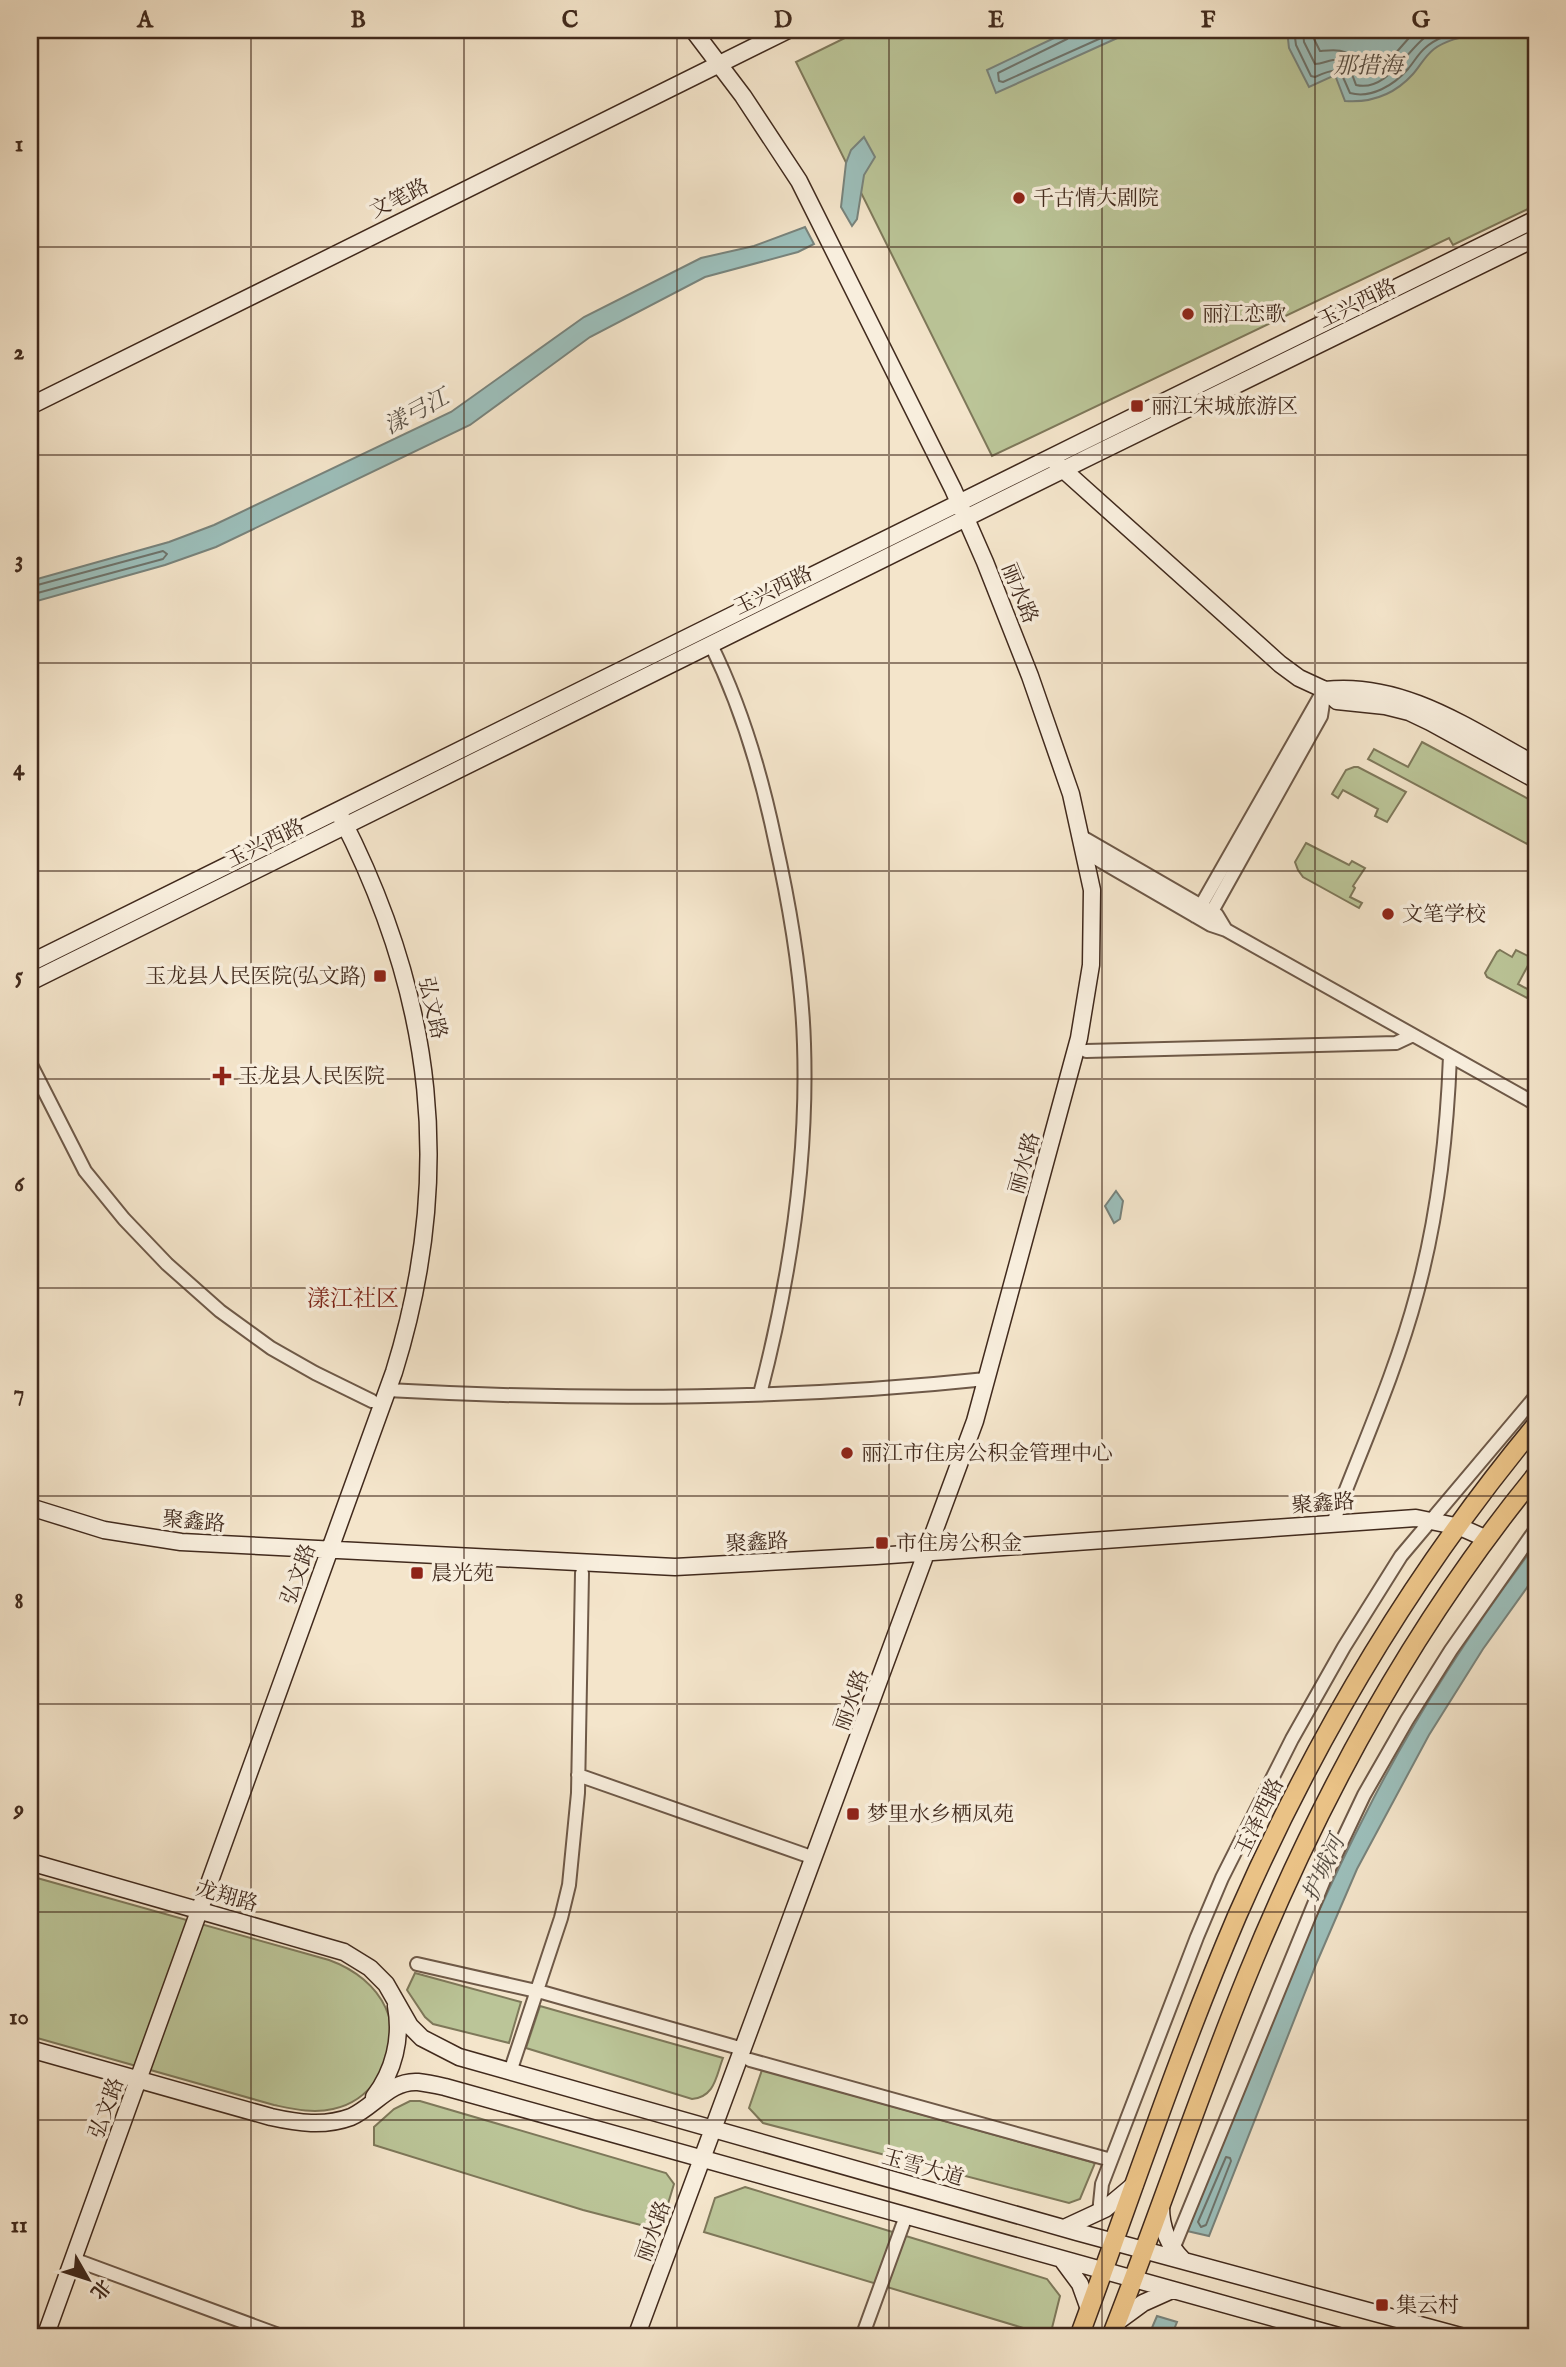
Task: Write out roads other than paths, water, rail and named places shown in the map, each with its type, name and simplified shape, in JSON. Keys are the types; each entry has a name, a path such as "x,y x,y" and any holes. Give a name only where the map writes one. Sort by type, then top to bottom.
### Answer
{"main road":[{"name":"丽水路","path":"692,30 724,61 771,118 808,176 963,500 1052,733 1102,889 1103,941 1098,991 1086,1051 985,1424 814,1858 747,2054"},
{"name":"丽水路","path":"706,30 724,61"},
{"name":"文笔路","path":"30,406 788,30"},
{"name":"玉兴西路","path":"30,963 1536,219"},
{"name":"玉兴西路","path":"30,982 1536,238"},
{"path":"1050,457 1280,664 1300,678 1325,690 1337,701 1385,706 1420,717 1536,780"},
{"path":"1325,690 1338,688 1387,694 1413,701 1436,710 1536,765"},
{"name":"弘文路","path":"35,2337 133,2078 322,1555 387,1390 409,1322 424,1240 429,1180 428,1110 420,1044 401,965 374,888 333,813"},
{"name":"弘文路","path":"322,1555 392,1344 410,1269 419,1190 419,1121 412,1057 391,968 341,829"},
{"name":"丽水路","path":"636,2337 718,2131 931,1557 975,1421 1060,1112 1084,1014 1091,965 1093,915 1089,848"},
{"name":"玉泽西路","path":"1079,2337 1217,1964 1282,1821 1362,1672 1418,1582 1454,1530 1536,1425"},
{"path":"1114,2330 1247,1976 1310,1835 1389,1689 1484,1544 1530,1494 1536,1475"},
{"name":"聚鑫路","path":"30,1507 104,1530 157,1539 322,1555 675,1577 1416,1518 1428,1524 1454,1530 1484,1544"},
{"name":"聚鑫路","path":"30,1517 101,1539 155,1549 205,1554 322,1555 675,1567 931,1557 1241,1539 1428,1524"},
{"name":"龙翔路","path":"30,1862 344,1952 379,1975 394,1999"},
{"path":"361,2112 377,2093 393,2060 398,2023 394,1999"},
{"name":"玉雪大道","path":"394,1999 410,2026 428,2042 458,2057 1115,2242 1145,2250 1178,2254 1464,2337"},
{"path":"30,2049 296,2122 315,2124 334,2122 361,2112 402,2084 417,2082 444,2087 1342,2337"},
{"name":"弘文路","path":"46,2337 133,2078"},
{"name":"丽水路","path":"646,2337 707,2160"},
{"path":"1064,2228 1099,2213 1136,2182"},
{"path":"1161,2207 1164,2231 1178,2254"},
{"path":"1063,2260 1080,2284 1089,2309"},
{"path":"1114,2330 1143,2303 1172,2290"}],"street":[{"path":"711,645 736,702 772,825 790,915 804,1041 804,1120 795,1225 777,1325 760,1394"},
{"path":"1203,914 1325,690"},
{"path":"1089,848 1226,930 1536,1104"},
{"path":"1086,1051 1396,1043 1413,1035"},
{"path":"1333,1523 1398,1353 1423,1271 1441,1171 1450,1056"},
{"path":"30,1063 85,1171 124,1219 167,1264 209,1302 261,1340 315,1373 372,1401"},
{"path":"387,1390 536,1396 760,1394 893,1388 986,1379"},
{"path":"1099,2213 1102,2184 1197,1937 1263,1794 1311,1704 1401,1556 1536,1396"},
{"path":"1178,2254 1309,1915 1354,1815 1385,1756 1429,1685 1536,1529"},
{"path":"510,2072 561,1918 569,1885 578,1774 582,1573"},
{"path":"578,1774 814,1858"},
{"path":"416,1964 537,1991 1111,2160"},
{"path":"862,2337 906,2216"},
{"path":"74,2259 284,2337"}],"water":[{"path":"1071,30 1135,30 996,93 987,70"},
{"name":"那措海","path":"1287,30 1490,30 1440,45 1406,81 1391,92 1374,99 1345,101 1335,75 1309,87 1289,48"},
{"path":"864,137 875,157 864,175 857,219 852,226 841,207 846,163 851,150"},
{"path":"805,227 814,244 798,252 705,277 590,337 470,425 216,547 165,565 30,603 30,581 169,542 214,525 451,412 584,317 701,258 754,246"},
{"path":"1116,1191 1123,1201 1120,1219 1114,1223 1105,1206"},
{"path":"1536,1544 1536,1575 1483,1649 1429,1735 1357,1869 1317,1962 1209,2236 1187,2231 1293,1970 1364,1817 1402,1746 1444,1677 1488,1609"},
{"path":"1157,2316 1177,2322 1171,2337 1148,2337"}],"place":[{"name":"千古情大剧院","path":"1019,198"},
{"name":"丽江恋歌","path":"1188,314"},
{"name":"丽江宋城旅游区","path":"1137,406"},
{"name":"文笔学校","path":"1388,914"},
{"name":"玉龙县人民医院(弘文路)","path":"380,976"},
{"name":"玉龙县人民医院","path":"222,1076"},
{"name":"丽江市住房公积金管理中心","path":"847,1453"},
{"name":"市住房公积金","path":"882,1543"},
{"name":"晨光苑","path":"417,1573"},
{"name":"梦里水乡栖凤苑","path":"853,1814"},
{"name":"集云村","path":"1382,2305"}],"district":[{"name":"漾江社区","path":"353,1298"}],"water label":[{"name":"漾弓江","path":"416,411"},
{"name":"护城河","path":"1323,1868"}]}
